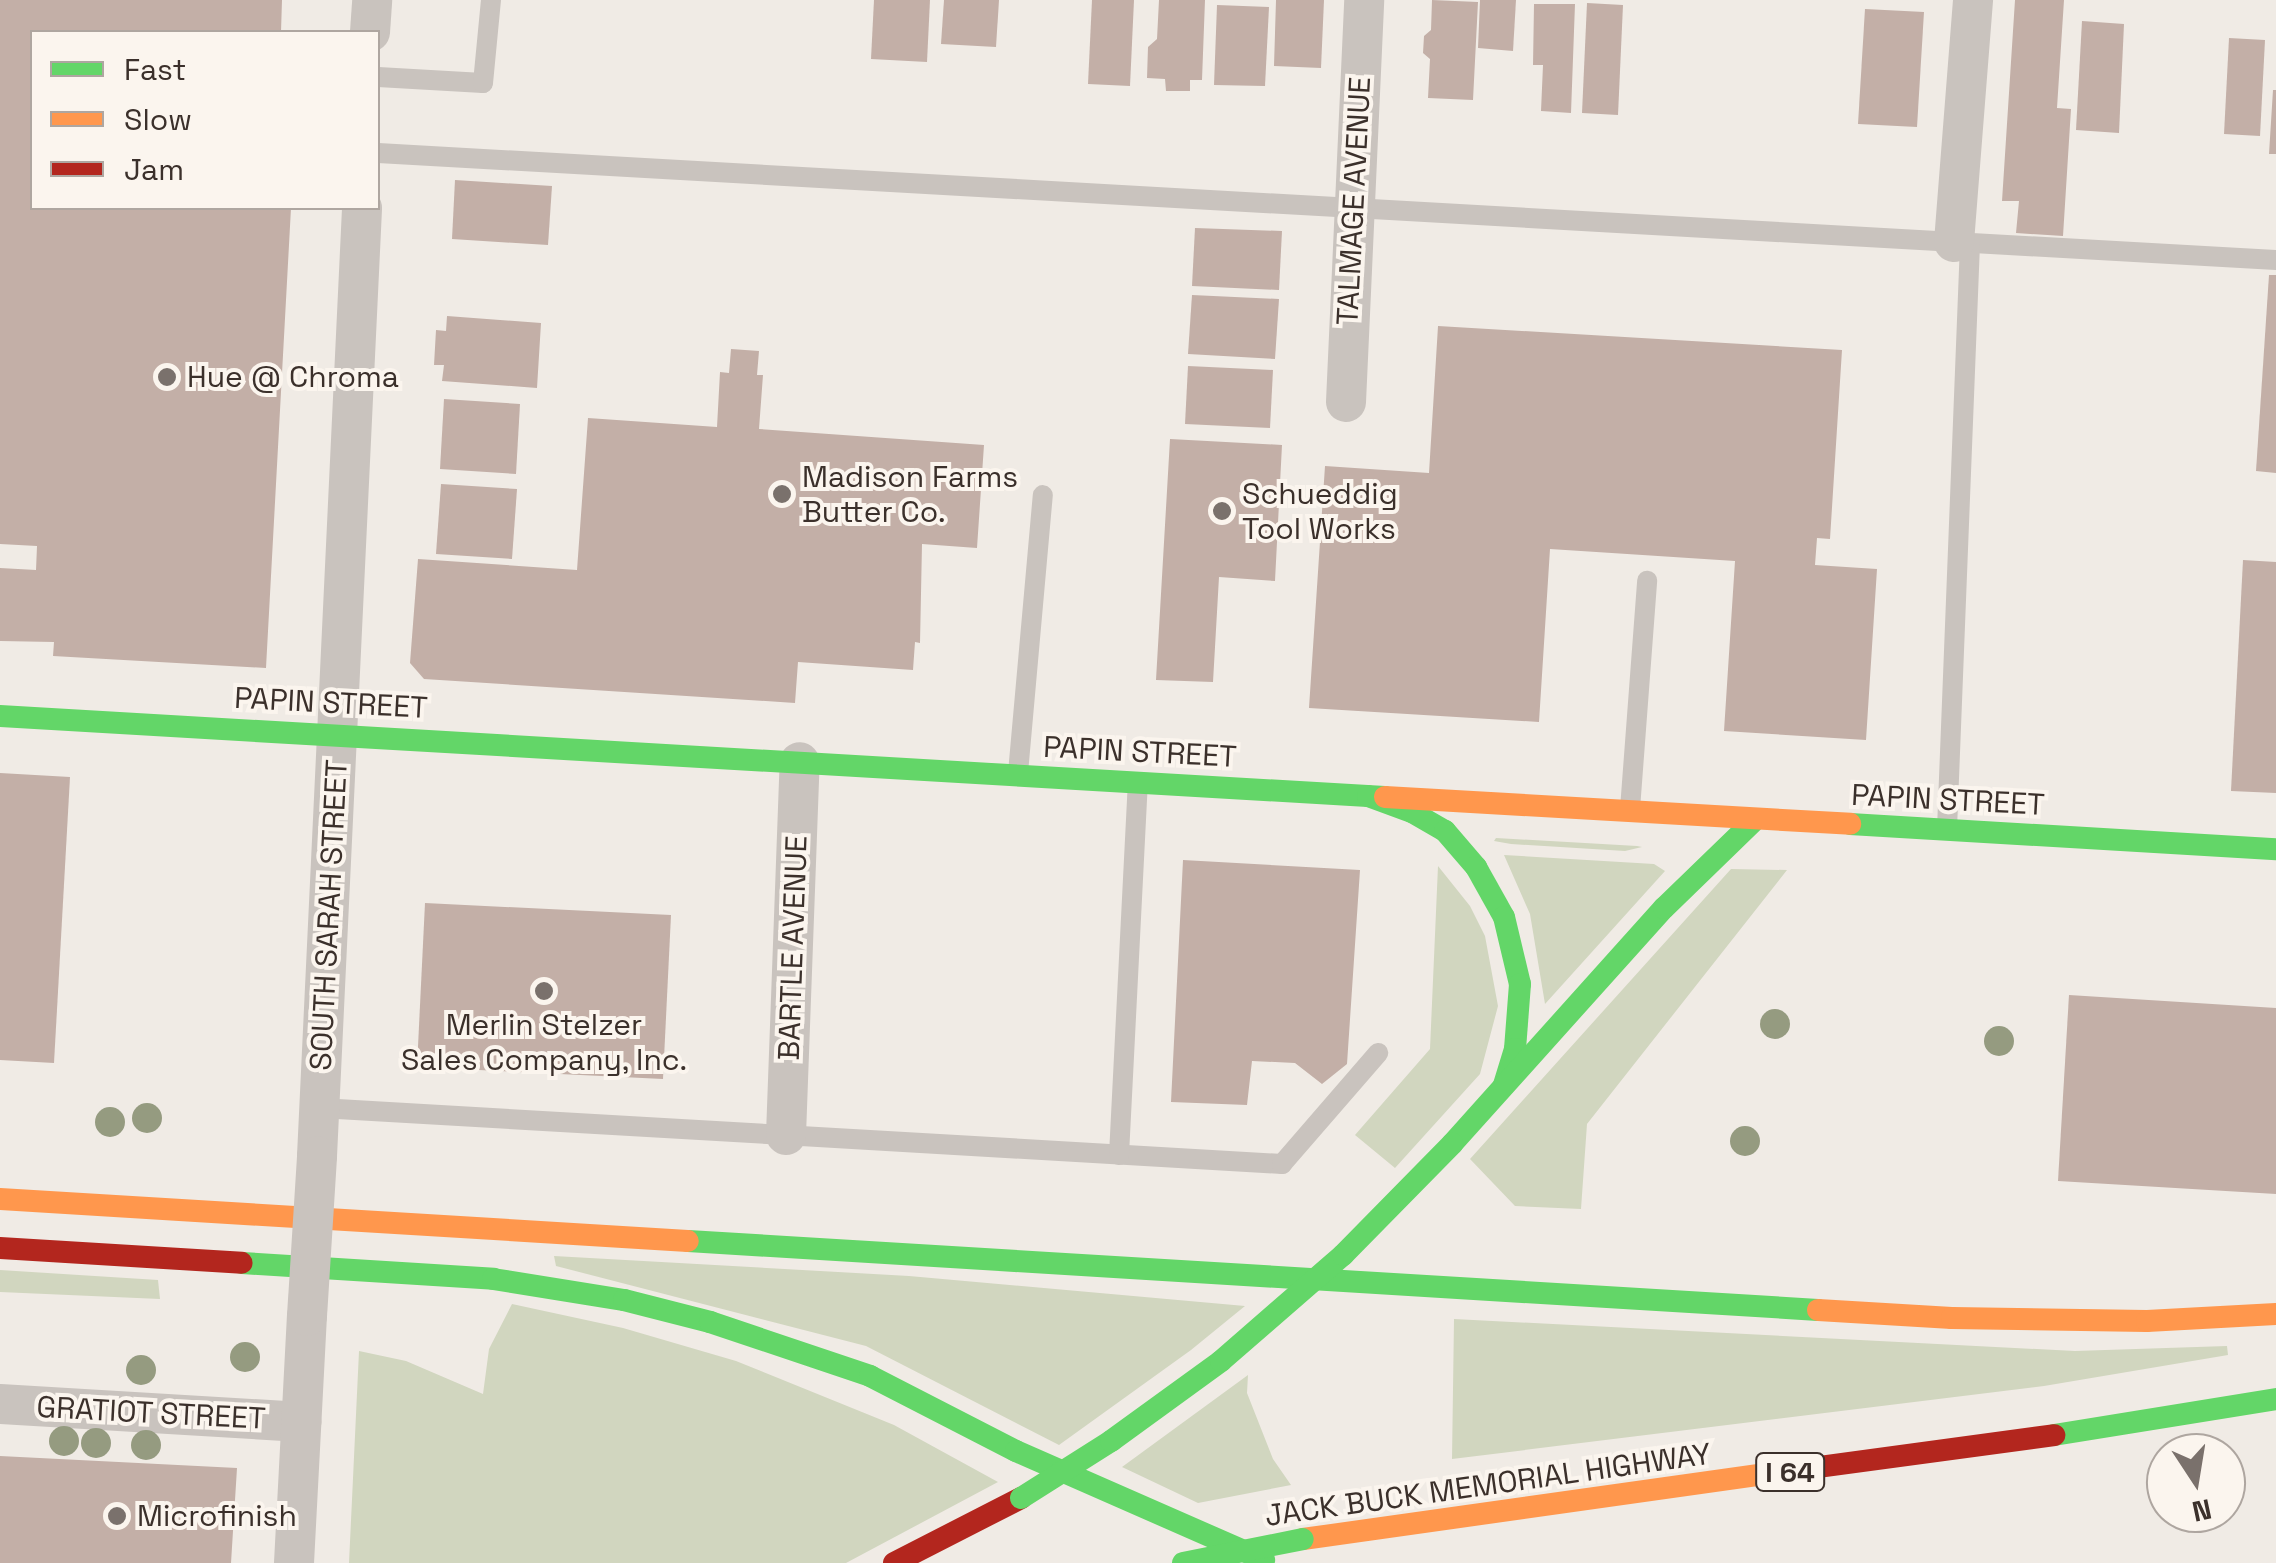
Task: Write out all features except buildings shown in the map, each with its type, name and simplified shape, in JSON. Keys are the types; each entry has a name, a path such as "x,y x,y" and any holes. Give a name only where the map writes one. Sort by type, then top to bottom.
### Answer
{"main road":[{"name":"PAPIN STREET","path":"0,716 2276,849"},
{"path":"1368,796 1412,812 1444,831 1476,867 1504,918 1520,984 1520,1020 1503,1088"},
{"path":"894,1563 1022,1498 1111,1441 1222,1361 1343,1255 1452,1144 1664,908 1756,818"},
{"path":"0,1198 1952,1318 2147,1321 2276,1314"},
{"path":"0,1248 494,1279 624,1300 710,1322 870,1376 1032,1458 1271,1563"},
{"name":"JACK BUCK MEMORIAL HIGHWAY","path":"1183,1563 1303,1539 1982,1448 2276,1399"}],"street":[{"path":"370,30 372,0"},
{"name":"TALMAGE AVENUE","path":"1346,402 1364,0"},
{"path":"1962,242 1973,0"},
{"name":"SOUTH SARAH STREET","path":"294,1563 320,1108 362,210"},
{"name":"BARTLE AVENUE","path":"786,1135 800,762"},
{"name":"GRATIOT STREET","path":"0,1404 301,1422"}],"lane":[{"path":"380,77 483,83 491,0"},
{"path":"380,153 2276,260"},
{"path":"1947,830 1962,242"},
{"path":"1018,775 1043,494"},
{"path":"1630,812 1647,581"},
{"path":"1119,1155 1138,782"},
{"path":"320,1108 1282,1164 1378,1054"}],"green space":[{"path":"1496,838 1642,847 1625,851 1511,844 1494,841"},
{"path":"1504,855 1654,864 1665,871 1545,1004 1530,914"},
{"path":"1438,866 1470,906 1485,936 1498,1006 1480,1074 1395,1168 1355,1135 1430,1049"},
{"path":"1731,869 1787,870 1587,1124 1581,1209 1515,1206 1470,1159"},
{"path":"554,1256 909,1276 1245,1306 1059,1445 866,1346 556,1266"},
{"path":"0,1270 158,1280 160,1299 0,1292"},
{"path":"512,1304 623,1328 736,1361 894,1425 998,1482 846,1563 349,1563 359,1351 406,1361 483,1394 489,1349"},
{"path":"1454,1319 2075,1351 2227,1346 2228,1355 2044,1386 1452,1459"},
{"path":"1248,1375 1247,1393 1273,1459 1291,1485 1198,1503 1122,1467"}],"traffic: fast":[{"path":"0,716 1385,797"},
{"path":"1368,796 1412,812 1445,831 1476,867 1504,917 1520,984 1515,1049 1504,1085"},
{"path":"1452,1144 1664,908 1756,819"},
{"path":"1850,824 2276,849"},
{"path":"1021,1498 1111,1441 1221,1361 1343,1255 1452,1144"},
{"path":"688,1241 1818,1310"},
{"path":"242,1263 493,1279 624,1300 710,1322 870,1376 1016,1451 1264,1560"},
{"path":"2054,1435 2276,1399"},
{"path":"1183,1563 1303,1539"}],"traffic: slow":[{"path":"1385,797 1850,824"},
{"path":"0,1199 688,1241"},
{"path":"1818,1310 1952,1318 2147,1321 2276,1314"},
{"path":"1303,1539 1767,1474"}],"traffic: jam":[{"path":"0,1248 242,1263"},
{"path":"1767,1474 2054,1435"},
{"path":"894,1563 1021,1498"}],"place":[{"name":"Hue @ Chroma","path":"167,377"},
{"name":"Madison Farms Butter Co.","path":"782,494"},
{"name":"Schueddig Tool Works","path":"1222,511"},
{"name":"Merlin Stelzer Sales Company, Inc.","path":"544,991"},
{"name":"Microfinish","path":"117,1516"}]}
